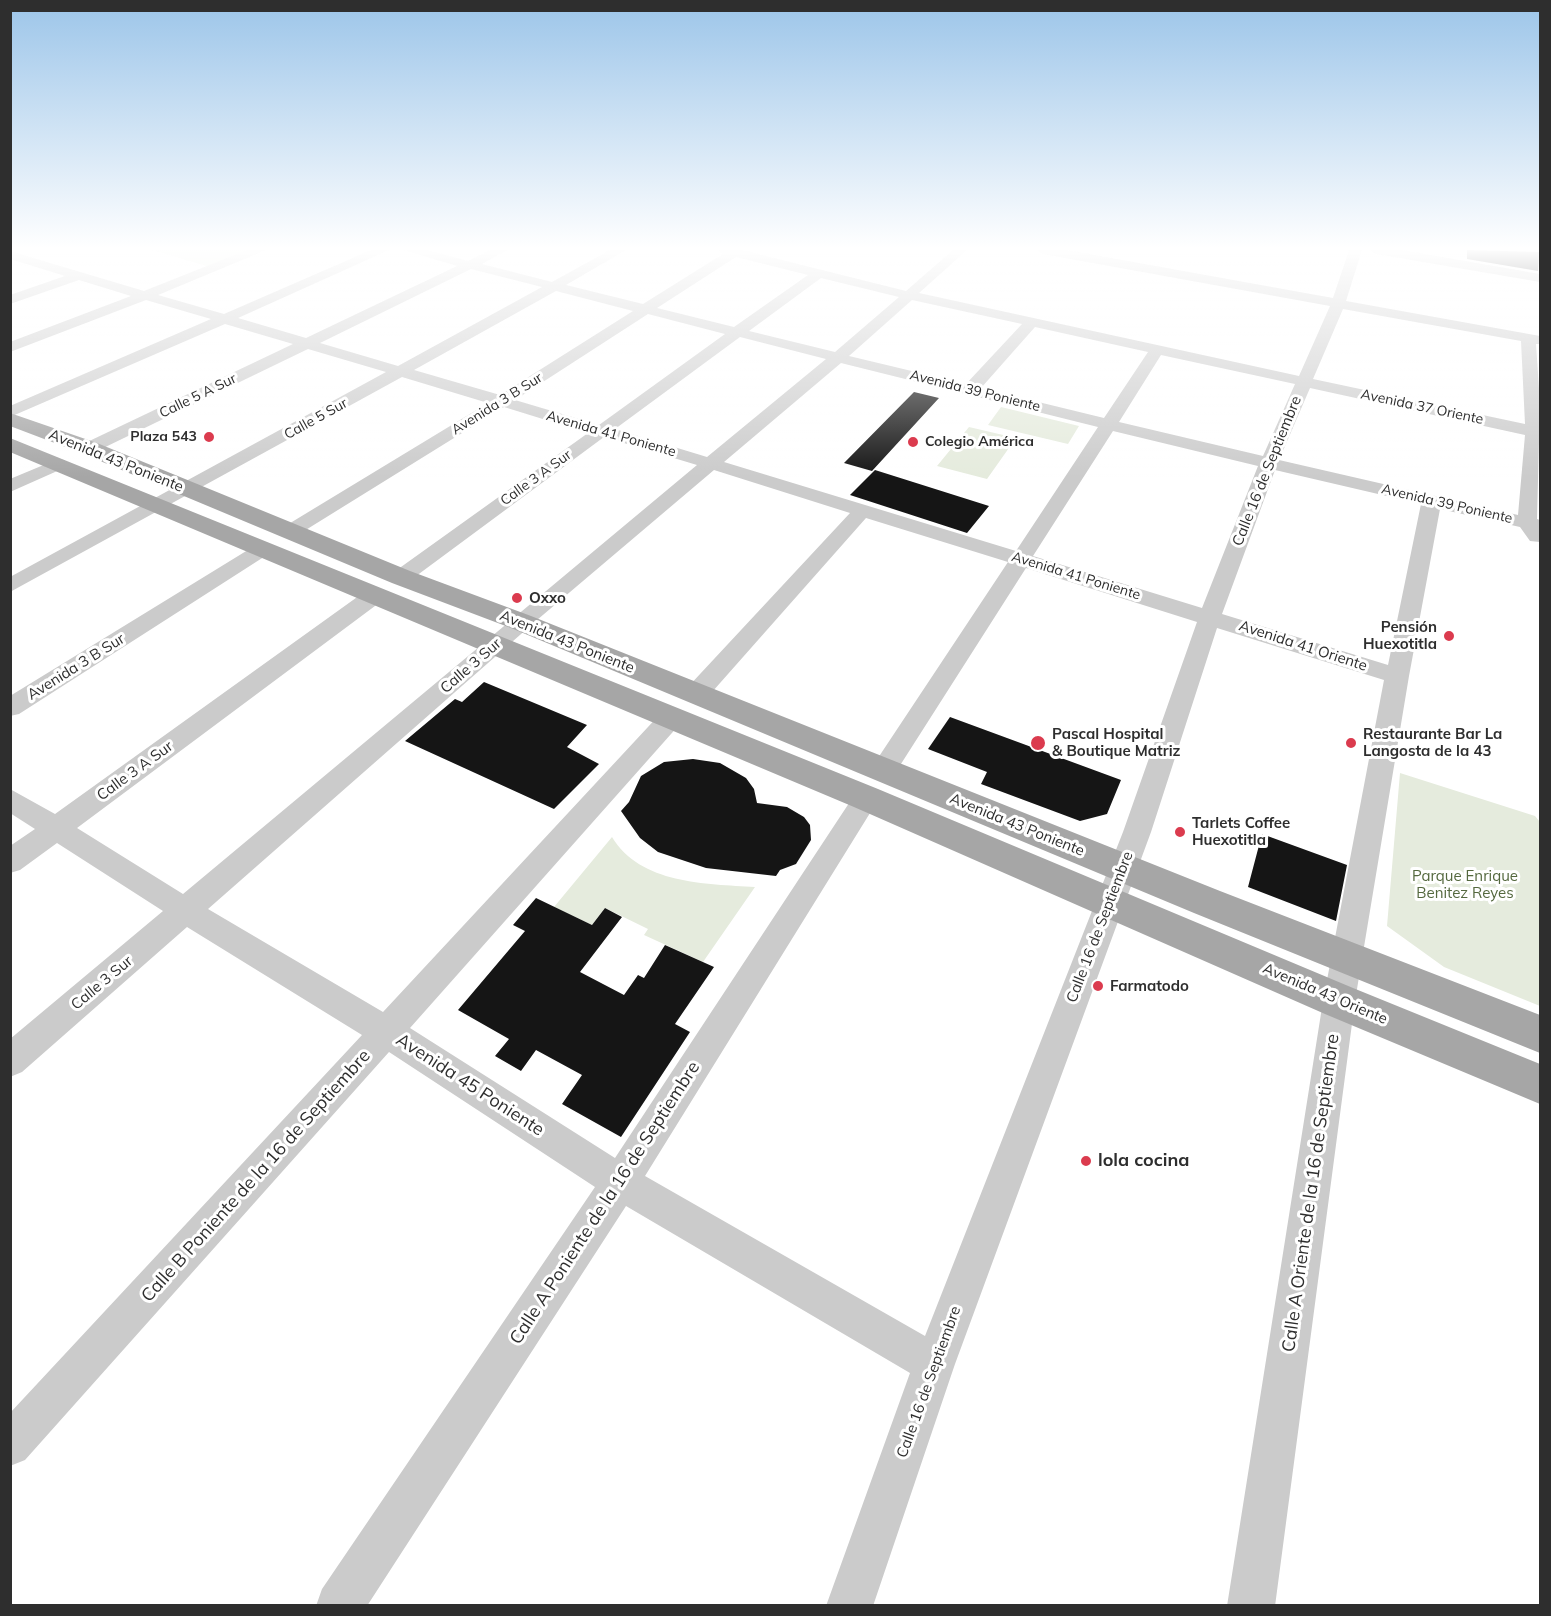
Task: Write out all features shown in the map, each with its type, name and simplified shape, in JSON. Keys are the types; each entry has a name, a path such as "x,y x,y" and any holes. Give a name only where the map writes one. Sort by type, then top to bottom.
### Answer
{"main road":[{"name":"Avenida 43 Poniente","path":"10,419 89,448 289,532 521,622 696,694 875,784 1116,885"},
{"name":"Avenida 43 Poniente","path":"10,444 670,719 875,784"},
{"path":"1116,885 1346,957 1540,1034"},
{"name":"Avenida 43 Oriente","path":"1116,885 1339,1001 1540,1084"}],"street":[{"path":"10,348 67,325"},
{"path":"10,412 211,325"},
{"name":"Avenida 41 Poniente","path":"248,325 709,463 1210,617"},
{"name":"Calle 5 A Sur","path":"89,448 345,325"},
{"name":"Calle 5 Sur","path":"10,586 487,325"},
{"name":"Avenida 3 B Sur","path":"289,532 621,325"},
{"name":"Avenida 39 Poniente","path":"712,325 1109,424 1534,524"},
{"name":"Calle 3 A Sur","path":"401,577 745,325"},
{"name":"Calle 3 Sur","path":"10,1061 521,622 874,325"},
{"path":"970,390 1029,325"},
{"name":"Avenida 37 Oriente","path":"1042,325 1537,433"},
{"name":"Calle 16 de Septiembre","path":"849,1605 934,1364 1116,885 1210,617 1269,462 1328,325"},
{"path":"1458,325 1534,339 1537,433 1534,524 1540,541"},
{"name":"Calle A Poniente de la 16 de Septiembre","path":"339,1605 620,1182 1157,350"},
{"path":"10,486 58,464"},
{"name":"Calle A Oriente de la 16 de Septiembre","path":"1251,1605 1346,957 1397,676 1432,500"},
{"path":"696,694 862,511"},
{"name":"Avenida 3 B Sur","path":"10,708 263,549"},
{"name":"Calle 3 A Sur","path":"10,862 375,595"},
{"name":"Avenida 41 Oriente","path":"1210,617 1397,676"},
{"name":"Calle B Poniente de la 16 de Septiembre","path":"10,1445 670,719"},
{"name":"Avenida 45 Poniente","path":"10,799 186,911 387,1032 620,1182 934,1364"}],"green space":[{"path":"1001,407 1079,426 1068,444 988,425"},
{"path":"969,427 1016,438 987,479 937,466"},
{"name":"Parque Enrique Benitez Reyes","path":"1400,773 1535,816 1540,822 1540,1006 1444,967 1387,926"},
{"path":"612,837 624,853 657,873 716,885 755,887 703,962 644,935 648,929 605,908 592,925 554,907"}],"building":[{"path":"914,392 939,398 872,471 844,463"},
{"path":"875,470 989,506 967,533 850,495"},
{"path":"484,682 587,725 567,747 599,764 554,809 405,741 455,699 462,702"},
{"path":"950,717 1121,780 1107,814 1080,821 981,784 987,772 928,749"},
{"path":"693,759 720,763 746,778 754,789 757,803 787,807 804,817 810,825 811,840 796,864 780,870 776,876 706,868 658,852 640,838 621,811 629,802 641,776 664,762"},
{"path":"1262,834 1347,865 1336,921 1248,887"},
{"path":"536,898 592,925 605,908 622,917 580,972 624,995 638,975 644,978 665,945 714,967 675,1024 690,1032 621,1137 562,1104 582,1075 536,1050 521,1071 495,1056 509,1039 458,1010 525,931 513,925"}],"place":[{"name":"Plaza 543","path":"209,437"},
{"name":"Colegio América","path":"913,442"},
{"name":"Oxxo","path":"517,598"},
{"name":"Pensión Huexotitla","path":"1449,636"},
{"name":"Pascal Hospital & Boutique Matriz","path":"1038,743"},
{"name":"Restaurante Bar La Langosta de la 43","path":"1351,743"},
{"name":"Tarlets Coffee Huexotitla","path":"1180,832"},
{"name":"Farmatodo","path":"1098,986"},
{"name":"lola cocina","path":"1086,1161"}]}
